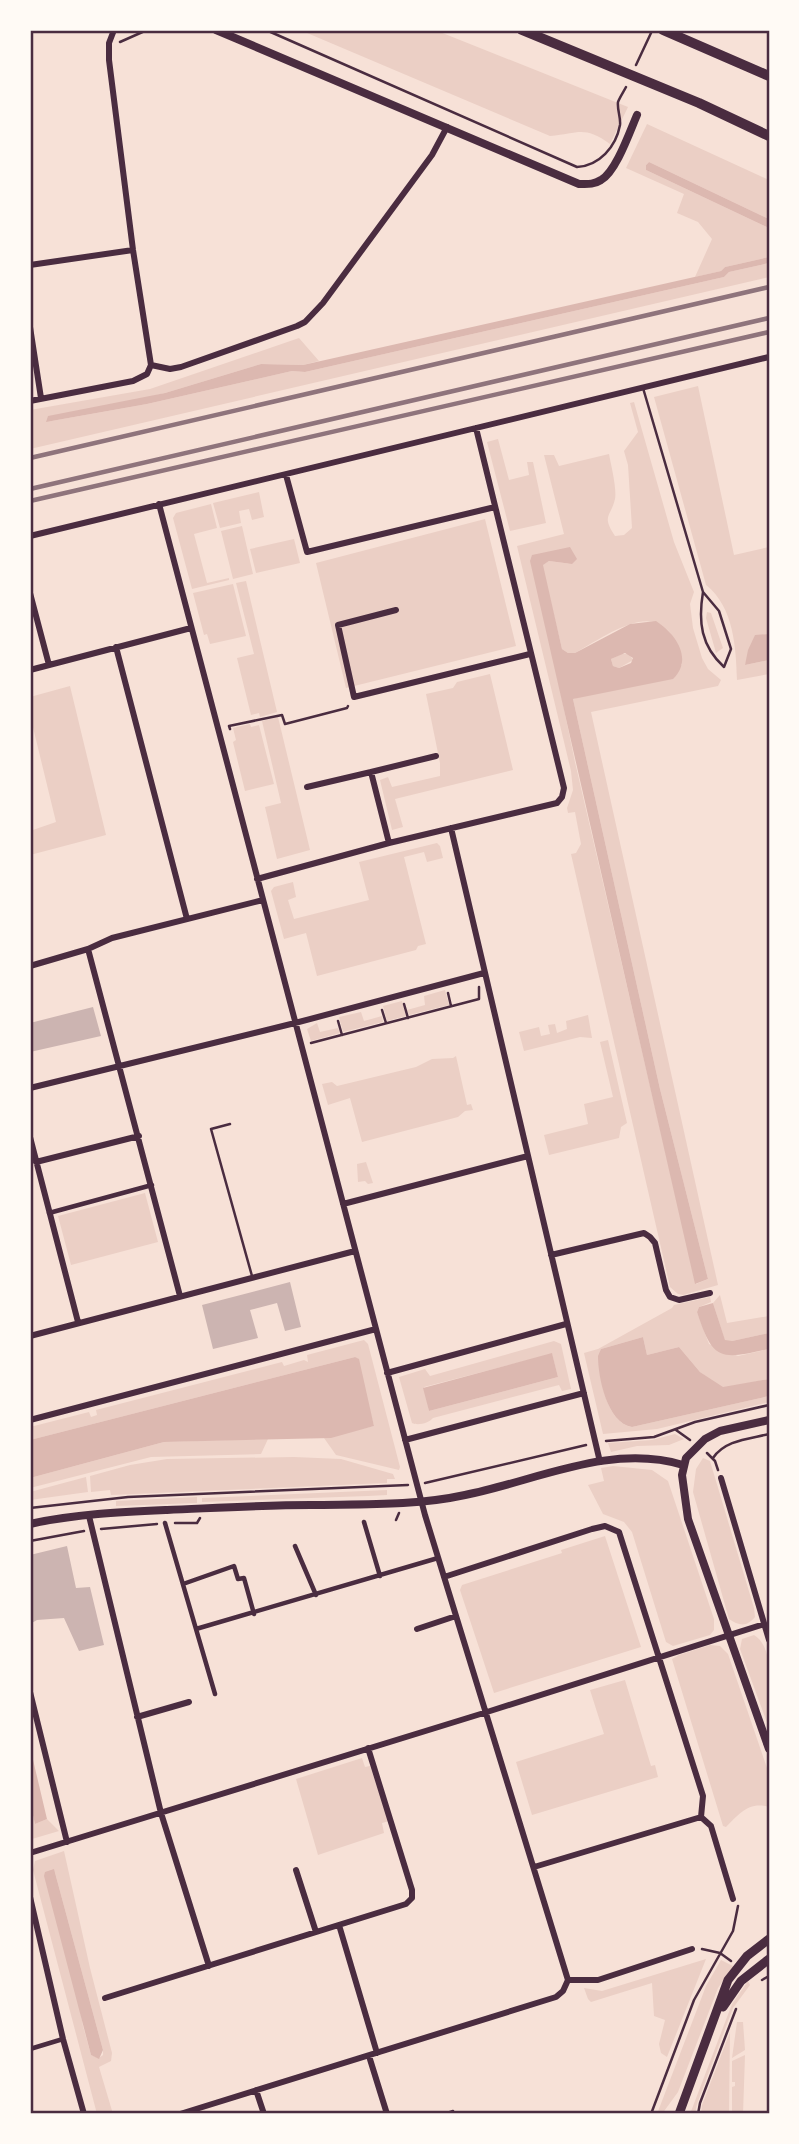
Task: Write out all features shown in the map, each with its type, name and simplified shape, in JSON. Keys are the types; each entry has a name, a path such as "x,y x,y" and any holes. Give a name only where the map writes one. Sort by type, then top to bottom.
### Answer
{"highway":[{"path":"663,30 769,76"},
{"path":"524,31 699,103 769,136"}],"main road":[{"path":"679,2114 715,2020 721,1996 732,1973 747,1956 769,1939"},
{"path":"715,2020 740,1981 769,1959"}],"street":[{"path":"30,401 133,382 147,374 151,365 109,60 109,43 114,30"},
{"path":"216,30 579,184 591,184 604,179 637,115"},
{"path":"151,365 170,369 181,367 305,322 323,303 424,166 447,127"},
{"path":"30,265 134,250"},
{"path":"30,327 41,398"},
{"path":"30,537 769,357"},
{"path":"257,879 389,843 557,803 562,797 564,788 476,428"},
{"path":"286,474 307,552 495,507"},
{"path":"159,504 417,1484 568,1980 563,1991 555,1997 180,2114"},
{"path":"30,593 49,665"},
{"path":"396,610 338,625 354,697 530,654"},
{"path":"30,670 191,628"},
{"path":"116,647 187,919"},
{"path":"307,787 436,756"},
{"path":"371,772 389,843"},
{"path":"451,828 600,1462"},
{"path":"30,966 88,949 112,938 263,900"},
{"path":"88,949 180,1296"},
{"path":"30,1088 484,973"},
{"path":"36,1162 139,1136"},
{"path":"30,1137 78,1322"},
{"path":"343,1204 528,1156"},
{"path":"49,1213 152,1185"},
{"path":"551,1255 644,1233 655,1243 670,1297 679,1300 710,1293"},
{"path":"30,1336 355,1251"},
{"path":"387,1373 566,1324"},
{"path":"30,1420 376,1329"},
{"path":"405,1440 584,1393"},
{"path":"769,1420 712,1434 697,1446 683,1465 682,1485 688,1519 769,1749"},
{"path":"30,1524 89,1516 220,1508 422,1502 467,1495 619,1458 651,1458 683,1465"},
{"path":"721,1478 769,1640"},
{"path":"89,1516 162,1813 209,1966"},
{"path":"364,1522 380,1576"},
{"path":"165,1523 215,1693"},
{"path":"444,1577 592,1529 605,1526 619,1532 703,1796 701,1817"},
{"path":"295,1546 316,1595"},
{"path":"196,1629 438,1558"},
{"path":"183,1584 234,1566 238,1579 244,1578 254,1614"},
{"path":"417,1629 456,1616"},
{"path":"30,1853 764,1624"},
{"path":"30,1692 67,1842"},
{"path":"137,1717 189,1702"},
{"path":"106,1998 406,1904 412,1898 411,1890 368,1748"},
{"path":"534,1867 701,1817"},
{"path":"701,1817 711,1826 733,1899"},
{"path":"296,1870 316,1932"},
{"path":"30,1897 63,2039 84,2114"},
{"path":"339,1926 377,2053"},
{"path":"568,1980 598,1980 692,1949"},
{"path":"30,2049 63,2039"},
{"path":"369,2056 387,2114"},
{"path":"256,2090 264,2114"}],"lane":[{"path":"643,387 702,592 699,617 710,655 724,667 731,649 719,611 702,592"},
{"path":"230,1125 211,1129 252,1278"},
{"path":"444,2114 453,2111 454,2114"}],"path":[{"path":"109,60 119,43 144,30"},
{"path":"267,30 577,167 594,163 609,149 620,127 618,104 629,79"},
{"path":"635,67 653,30"},
{"path":"221,741 232,738 229,726 282,715 285,724 346,708 354,697"},
{"path":"301,1046 479,999 477,991 484,973"},
{"path":"446,983 451,1006"},
{"path":"402,994 408,1018"},
{"path":"380,1000 386,1023"},
{"path":"336,1012 342,1035"},
{"path":"30,1508 128,1497 417,1484 613,1439 654,1437 695,1422 769,1405"},
{"path":"713,1458 729,1443 769,1434"},
{"path":"165,1523 197,1523"},
{"path":"651,2114 694,2000 720,1953 709,1949 692,1949"},
{"path":"698,2114 741,1998"}],"shaded area":[{"path":"300,30 435,30 628,107 610,144 587,133 550,136"},
{"path":"647,124 769,180 769,219 649,162 646,165 646,170 769,228 769,257 695,277 712,239 698,222 677,213 684,194 626,168"},
{"path":"649,162 769,219 769,228 646,170"},
{"path":"769,257 769,263 729,272 724,277 305,372 292,371 147,404 46,422 48,416 165,393 261,364 303,365 721,271 725,267"},
{"path":"769,263 769,277 30,449 30,410 150,389 299,338 319,361 303,365 261,364 165,393 46,422 147,404 292,371 305,372 724,277 729,272"},
{"path":"698,386 734,555 769,547 769,634 755,636 745,665 769,660 769,674 737,680 732,629 723,605 706,585 654,397"},
{"path":"634,402 674,542 694,592 690,604 693,628 702,658 708,669 721,680 718,686 591,712 718,1285 683,1295 670,1287 571,854 576,853 581,844 575,812 568,813 567,808 573,790 571,771 517,546 564,534 544,455 554,455 559,466 609,454 615,495 608,516 609,524 615,536 624,535 632,528 628,465 624,451 638,432 630,403","holes":["532,555 572,564 549,561 542,565 562,649 575,653 624,626 654,622 666,628 675,642 682,665 573,699 660,1089 708,1279 696,1284 575,762"]},
{"path":"498,439 509,480 529,475 527,462 533,462 546,523 510,531 487,442"},
{"path":"259,492 264,517 252,520 249,509 239,511 241,523 220,528 213,503"},
{"path":"211,504 217,528 194,534 207,583 229,580 192,589 173,518 176,513"},
{"path":"485,519 516,646 346,688 316,563"},
{"path":"242,526 253,574 233,579 221,531"},
{"path":"294,539 300,563 256,573 250,549"},
{"path":"570,547 577,559 572,564 549,561 543,565 562,649 568,653 575,653 630,624 656,621 670,632 682,655 679,671 673,679 573,699 660,1089 708,1279 695,1284 530,561 532,555","holes":["625,653 633,658 631,663 619,668 613,666 611,659"]},
{"path":"246,581 277,712 260,717 259,713 251,715 237,658 254,654 236,583"},
{"path":"233,584 246,636 210,644 207,634 204,635 193,593"},
{"path":"707,612 711,613 723,648 716,653 706,618"},
{"path":"769,634 769,660 745,665 755,635"},
{"path":"621,654 629,654 633,660 619,668 613,666 611,659"},
{"path":"490,674 513,770 395,799 403,827 392,830 380,780 388,777 392,787 440,776 440,763 426,694 453,688 457,682"},
{"path":"70,686 106,835 30,855 30,831 56,822 30,715 30,697"},
{"path":"278,717 310,850 277,859 265,807 281,803 262,721"},
{"path":"250,724 251,727 259,725 274,784 245,791 233,742 236,740 233,728"},
{"path":"437,843 443,858 427,862 424,852 404,857 426,944 418,946 416,950 317,976 306,933 284,939 271,891 274,887 293,882 296,897 288,900 294,919 369,900 359,862"},
{"path":"445,990 449,1005 409,1015 407,1010 425,1005 424,996"},
{"path":"402,1001 406,1016 387,1021 383,1006"},
{"path":"361,1012 364,1021 382,1016 383,1022 343,1032 339,1017"},
{"path":"588,1015 592,1038 580,1037 524,1051 519,1032 539,1027 541,1036 550,1034 548,1025 555,1024 557,1033 567,1029 566,1021"},
{"path":"317,1023 320,1032 338,1028 340,1033 311,1041 307,1029"},
{"path":"608,1040 627,1123 621,1127 619,1138 549,1155 544,1135 588,1124 584,1104 613,1097 600,1042"},
{"path":"456,1056 467,1105 471,1104 473,1110 465,1111 458,1117 362,1142 350,1098 328,1105 322,1084 332,1082 337,1086 416,1067 432,1059"},
{"path":"366,1162 373,1183 358,1182 357,1164"},
{"path":"145,1193 158,1242 71,1265 58,1216"},
{"path":"720,1295 727,1323 769,1316 769,1333 725,1341 713,1303"},
{"path":"710,1297 711,1302 699,1307 697,1312 709,1344 738,1356 769,1349 769,1379 723,1388 700,1372 679,1347 647,1355 643,1337 601,1349 600,1370 609,1406 615,1416 632,1427 769,1396 769,1402 657,1429 603,1434 584,1353 598,1349 674,1305"},
{"path":"713,1303 725,1340 769,1333 769,1349 729,1355 714,1348 697,1312 699,1307"},
{"path":"643,1337 647,1355 679,1347 700,1372 723,1387 769,1379 769,1396 632,1427 623,1424 610,1408 606,1398 598,1356 601,1349"},
{"path":"364,1340 368,1344 399,1470 336,1455 324,1438 374,1426 355,1357 30,1440 30,1427 89,1412 91,1417 97,1415 96,1410 282,1362 284,1366 304,1360 308,1362 307,1355"},
{"path":"554,1341 561,1344 571,1389 562,1391 559,1385 433,1418 423,1423 412,1423 399,1377 425,1369 430,1376","holes":["552,1354 558,1377 429,1411 424,1387"]},
{"path":"552,1353 558,1377 429,1411 423,1388"},
{"path":"355,1357 359,1359 374,1426 331,1438 164,1442 30,1478 30,1440"},
{"path":"675,1434 684,1439 669,1445 637,1446 611,1452 608,1443 652,1440"},
{"path":"268,1439 261,1454 151,1457 30,1488 30,1478 164,1442"},
{"path":"703,1458 710,1461 754,1608 755,1617 746,1624 729,1619 693,1492 696,1469"},
{"path":"167,1459 341,1459 393,1474 395,1479 387,1479 387,1483 111,1495 110,1490 91,1492 90,1476 130,1465"},
{"path":"613,1466 652,1470 668,1481 714,1619 714,1630 710,1635 673,1646 666,1642 632,1532 624,1522 603,1514 588,1485 604,1481 601,1468"},
{"path":"86,1477 88,1492 30,1500 30,1492"},
{"path":"387,1490 387,1495 202,1502 202,1498"},
{"path":"197,1497 197,1503 116,1506 116,1501"},
{"path":"605,1536 641,1647 494,1693 460,1590 462,1585 562,1553 561,1550"},
{"path":"754,1635 761,1642 769,1664 769,1728 740,1649 742,1639"},
{"path":"710,1645 720,1646 728,1654 769,1774 769,1807 750,1807 726,1827 723,1826 672,1659"},
{"path":"625,1680 651,1766 655,1765 658,1777 532,1815 516,1762 604,1734 590,1690"},
{"path":"30,1747 47,1819 35,1824 30,1802"},
{"path":"362,1758 365,1767 370,1766 389,1821 382,1823 384,1833 318,1855 296,1779"},
{"path":"30,1802 35,1824 47,1819 59,1831 32,1839"},
{"path":"64,1851 112,2053 111,2061 99,2067 113,2114 97,2114 33,1870 35,1861","holes":["54,1869 103,2055 99,2058 91,2055 83,2026"]},
{"path":"54,1869 103,2050 99,2059 91,2055 44,1876 45,1872"},
{"path":"706,1959 667,2057 661,2053 659,2044 665,2020 654,2016 652,1983 591,2002 584,1988 602,1991"},
{"path":"721,1960 733,1966 718,1988 678,2092 662,2114 657,2114 706,1986"},
{"path":"748,1981 750,1985 733,2008 695,2114 690,2114 732,2004"},
{"path":"737,2022 743,2022 745,2050 732,2058"},
{"path":"730,2032 729,2114 701,2114 702,2105"},
{"path":"745,2055 743,2114 732,2114 732,2087 735,2082 732,2082 732,2061"}],"building":[{"path":"93,1007 101,1036 30,1052 30,1023"},
{"path":"290,1282 301,1327 285,1331 277,1303 250,1310 258,1338 213,1349 202,1305"},
{"path":"67,1546 76,1588 90,1587 104,1645 79,1651 64,1618 37,1620 30,1624 30,1555"}],"railway":[{"path":"30,458 769,287"},
{"path":"30,489 769,318"},
{"path":"30,501 769,332"}]}
